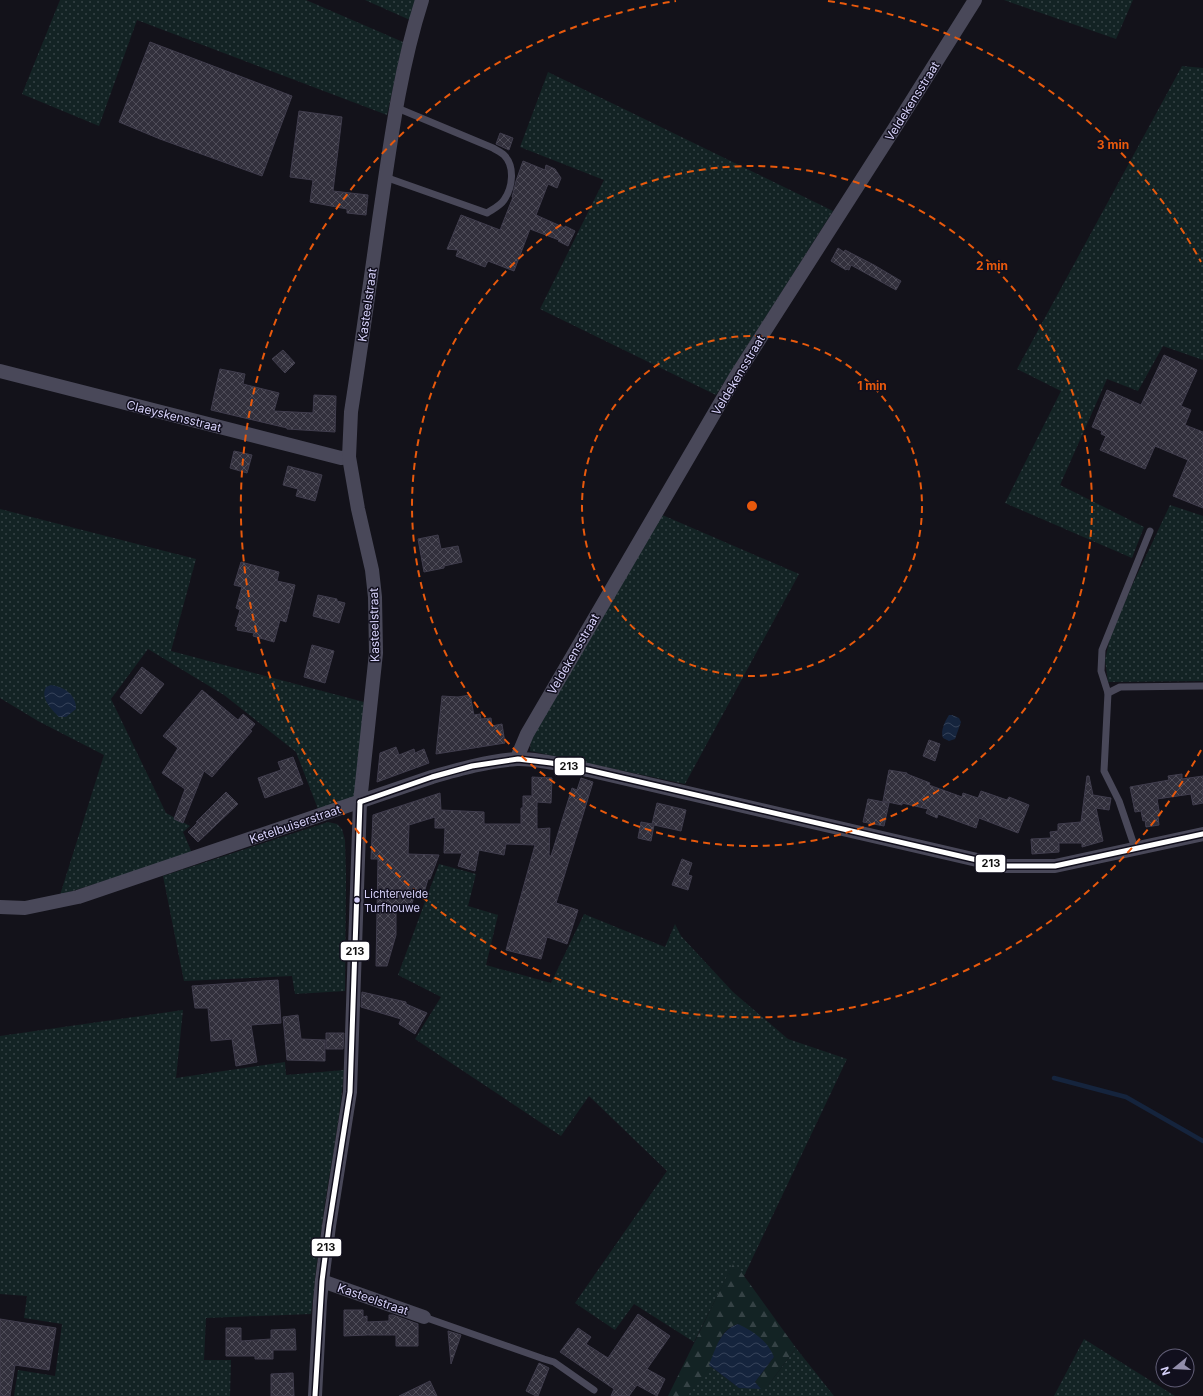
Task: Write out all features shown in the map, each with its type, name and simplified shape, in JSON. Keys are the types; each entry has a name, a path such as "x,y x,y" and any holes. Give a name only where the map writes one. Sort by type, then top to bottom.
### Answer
{"street":[{"name":"Kasteelstraat","path":"315,1396 322,1281 350,1092 360,802 376,653 376,616 372,570 358,509 349,457 349,438 351,412 396,110 402,75 422,0"},
{"name":"Veldekensstraat","path":"518,759 519,752 527,734 736,376 975,0"},
{"name":"Claeyskensstraat","path":"0,371 275,442 341,458 349,457"},
{"name":"Ketelbuiserstraat","path":"0,907 25,908 78,897 432,777 472,766 518,759 588,770 1003,866 1055,866 1203,834"},
{"name":"Kasteelstraat","path":"322,1281 424,1317"}],"lane":[{"path":"385,177 487,213 504,200 510,187 510,164 504,154 402,110 396,110"},
{"path":"1135,848 1119,800 1104,771 1108,693 1101,671 1102,650 1150,531"},
{"path":"1108,693 1120,687 1203,686"},
{"path":"424,1317 554,1362 594,1390"}],"green space":[{"path":"60,0 306,0 403,42 387,115 137,20 99,126 22,94"},
{"path":"365,0 416,0 410,20"},
{"path":"1004,0 1133,0 1116,39"},
{"path":"1182,66 1203,68 1203,360 1163,346 1138,391 1107,379 1060,485 1144,527 1132,558 1005,503 1061,391 1017,369"},
{"path":"548,72 833,211 716,395 540,309 604,180 520,147"},
{"path":"1170,505 1203,516 1203,681 1108,682 1105,660 1110,637 1129,592"},
{"path":"0,509 196,559 171,651 364,702 355,797 318,809 296,752 224,695 148,649 111,699 166,813 190,826 183,832 192,853 60,895 104,755 38,721 0,698"},
{"path":"660,514 799,574 685,784 530,751 531,740"},
{"path":"328,822 337,824 342,829 345,840 345,991 295,994 292,976 184,981 163,876"},
{"path":"439,864 476,874 468,906 498,915 486,965 551,983 584,914 665,947 675,924 681,936 733,992 788,1039 847,1059 744,1276 734,1263 694,1342 634,1304 615,1330 575,1303 667,1171 589,1096 561,1136 415,1039 441,997 398,975"},
{"path":"183,1010 176,1078 285,1062 286,1075 344,1070 337,1128 320,1235 311,1314 206,1318 204,1360 231,1360 230,1396 14,1396 18,1370 55,1376 62,1324 24,1318 27,1296 0,1294 0,1036"},
{"path":"734,1262 796,1348 769,1384 761,1389 755,1382 774,1357 738,1324 731,1327 722,1336 718,1342 708,1369 687,1396 668,1396"},
{"path":"1084,1339 1155,1383 1155,1388 1162,1388 1175,1396 1054,1396"},
{"path":"796,1348 834,1396 687,1396 708,1369 709,1365 739,1388 769,1384"}],"water":[{"path":"51,685 65,690 72,695 74,699 76,709 66,717 59,717 45,699 44,695 46,687"},
{"path":"949,715 959,718 961,722 955,739 949,741 943,738 942,732"},
{"path":"738,1324 764,1341 774,1357 755,1382 761,1389 739,1388 709,1365 719,1340 727,1331"}],"building":[{"path":"150,42 292,96 262,176 160,139 119,122"},
{"path":"299,111 342,117 333,191 368,195 366,215 347,213 347,209 310,202 313,180 290,177"},
{"path":"500,133 513,138 509,150 496,144"},
{"path":"523,161 545,170 546,165 555,169 561,178 557,188 548,184 536,215 575,231 568,246 558,241 559,240 530,229 514,271 488,261 485,267 456,256 458,250 447,249 461,215 500,230 513,197 516,181"},
{"path":"838,248 874,265 901,281 896,290 851,265 849,270 846,270 831,261"},
{"path":"283,350 295,363 285,373 272,359"},
{"path":"1164,355 1197,370 1181,406 1191,410 1185,425 1203,432 1203,508 1173,496 1188,460 1155,446 1145,469 1100,450 1106,436 1101,434 1102,431 1092,427 1107,390 1141,405"},
{"path":"220,369 245,374 243,384 279,393 274,411 313,413 314,395 336,396 335,432 287,429 211,410"},
{"path":"234,451 252,455 247,473 230,468"},
{"path":"288,466 322,475 315,501 296,496 298,489 283,485"},
{"path":"438,535 441,549 458,546 462,562 444,566 444,568 424,572 418,539"},
{"path":"241,562 279,572 277,581 295,585 286,622 280,620 274,642 253,636 254,633 237,630 238,627 235,626 240,610 236,608 242,587 234,585"},
{"path":"318,595 337,599 337,601 345,603 339,623 313,616"},
{"path":"312,645 334,651 325,683 304,677"},
{"path":"142,667 164,684 141,714 120,697"},
{"path":"202,690 238,720 243,714 255,724 250,730 252,731 212,777 204,771 183,823 174,819 185,789 162,773 178,748 163,736"},
{"path":"470,695 474,715 480,714 481,719 491,718 492,726 502,724 505,743 436,754 442,696 458,697"},
{"path":"929,740 940,744 935,761 923,756"},
{"path":"396,747 399,755 414,749 415,753 424,749 429,763 377,782 380,753"},
{"path":"293,757 303,784 265,798 258,778 281,770 278,762"},
{"path":"889,770 907,773 930,783 929,785 962,797 963,793 978,798 981,791 1007,800 1009,797 1029,805 1018,833 979,818 976,828 938,814 937,818 926,813 928,809 902,803 902,805 883,801"},
{"path":"1182,774 1182,779 1203,776 1203,803 1193,805 1191,794 1157,799 1160,816 1158,816 1159,825 1146,827 1141,811 1135,812 1130,787 1169,780 1168,776"},
{"path":"1087,776 1089,776 1093,795 1111,798 1109,810 1096,808 1103,841 1082,847 1082,843 1059,843 1059,852 1032,854 1031,839 1051,838 1050,832 1058,831 1058,824 1081,822"},
{"path":"532,777 552,778 551,803 537,802 537,829 550,828 549,856 551,856 572,788 577,790 581,778 593,782 556,903 578,910 567,944 547,937 541,959 506,950 535,845 506,844 504,855 479,850 475,871 458,866 462,853 444,853 445,828 435,828 435,817 409,825 408,854 439,855 430,879 428,879 424,893 416,891 412,903 408,902 407,906 396,906 396,935 387,966 376,966 378,859 371,859 373,815 440,793 441,810 484,812 484,824 521,824 523,796 532,796"},
{"path":"226,792 238,804 198,842 188,832"},
{"path":"868,799 889,803 884,826 863,822"},
{"path":"657,803 686,810 681,831 654,825 651,841 638,838 641,822 652,824"},
{"path":"682,859 692,863 688,875 692,876 688,890 672,885"},
{"path":"278,980 281,1023 251,1025 257,1062 236,1066 232,1039 211,1041 208,1008 195,1008 192,986"},
{"path":"362,992 406,1002 406,1004 427,1013 415,1034 399,1024 401,1019 361,1007"},
{"path":"298,1015 301,1039 325,1040 325,1061 287,1060 283,1017"},
{"path":"326,1033 344,1033 343,1049 326,1049"},
{"path":"344,1310 363,1310 363,1317 367,1316 367,1322 389,1321 389,1315 393,1315 418,1324 418,1346 396,1346 396,1335 344,1336"},
{"path":"638,1314 670,1336 647,1369 665,1379 657,1396 637,1385 629,1396 611,1396 614,1389 560,1352 578,1328 591,1337 586,1344 608,1358"},
{"path":"0,1319 56,1328 49,1370 15,1365 10,1396 0,1396"},
{"path":"226,1328 241,1328 241,1341 271,1339 271,1330 295,1329 296,1350 273,1350 273,1359 255,1359 255,1356 226,1356"},
{"path":"448,1331 461,1335 451,1364"},
{"path":"539,1363 549,1368 538,1396 536,1396 526,1391"},
{"path":"293,1373 294,1396 271,1396 271,1374"},
{"path":"430,1381 437,1396 399,1396"}],"waterway":[{"path":"1054,1078 1126,1097 1203,1141"}],"transit line":[{"name":"213","path":"360,802 432,777 472,766 518,759 588,770 1003,866 1055,866 1203,834"},
{"name":"213","path":"315,1396 322,1281 350,1092 360,802"}],"place":[{"name":"Lichtervelde Turfhouwe","path":"357,900"}]}
